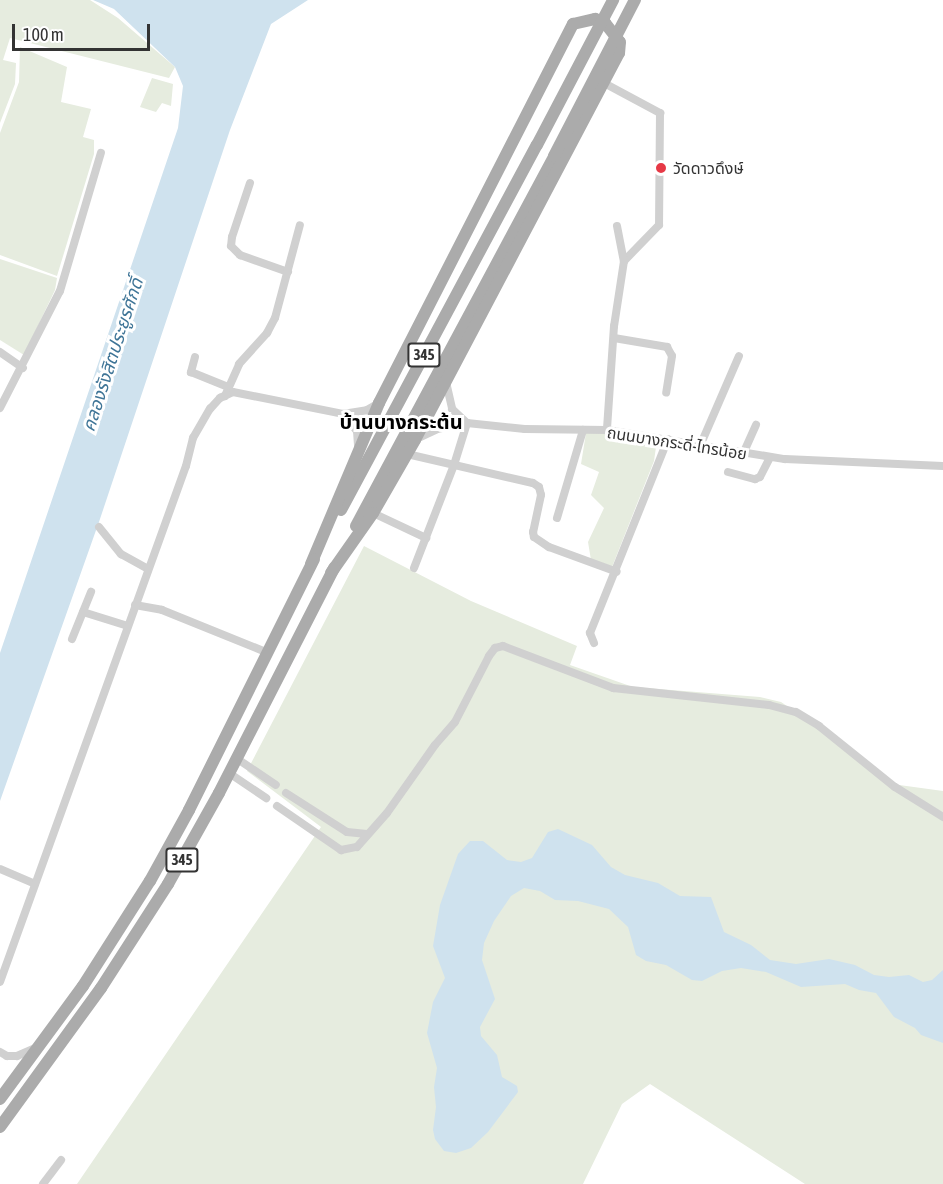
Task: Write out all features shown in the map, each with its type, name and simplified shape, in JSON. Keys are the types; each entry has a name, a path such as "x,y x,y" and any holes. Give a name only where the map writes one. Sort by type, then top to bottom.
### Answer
{"main road":[{"name":"345","path":"0,1099 83,986 150,881 189,810 311,564 613,0"},
{"name":"345","path":"0,1127 132,943 168,884 229,773 331,573 635,0"},
{"path":"311,564 379,403 573,24 582,20 605,23 620,42 619,53 415,440 373,513 331,573"}],"street":[{"path":"604,83 660,113 659,225 624,261"},
{"path":"0,408 23,368 60,291 101,153"},
{"path":"250,183 231,237 231,246 240,255 288,272"},
{"path":"225,396 238,364 267,333 275,318 300,225"},
{"path":"607,430 614,338 624,261 617,226"},
{"path":"614,338 667,347 672,356 666,393"},
{"path":"0,352 23,368"},
{"path":"700,446 740,356"},
{"path":"195,357 191,372 228,387"},
{"path":"414,568 454,465 467,423 452,409 446,382"},
{"path":"0,982 193,438 210,409 233,392 244,392 344,414 367,410 379,403"},
{"path":"344,414 357,431 359,442 355,459"},
{"name":"ถนนบางกระดี่-ไทรน้อย","path":"415,440 437,429 467,423 525,429 607,430 770,457 943,466"},
{"path":"743,454 756,424"},
{"path":"557,518 583,430"},
{"path":"594,643 590,638 590,633 617,572 668,439"},
{"path":"407,454 533,483 539,487 541,495 533,532 534,537 549,547 617,572"},
{"path":"728,472 755,479 760,477 770,457"},
{"path":"373,513 426,538"},
{"path":"99,528 122,554 148,569"},
{"path":"72,639 91,592"},
{"path":"135,605 162,610 266,652"},
{"path":"83,612 128,626"},
{"path":"277,806 341,850 357,847 387,813 435,745 455,722 489,656 495,648 503,646 613,688 769,705 796,712 819,726 896,787 943,817"},
{"path":"236,758 276,785"},
{"path":"229,773 266,798"},
{"path":"286,793 347,832 367,834"},
{"path":"0,869 35,884"},
{"path":"0,1052 7,1056 17,1056 39,1046"},
{"path":"43,1184 61,1160"}],"shaded area":[{"path":"0,0 90,0 118,18 175,67 169,78 10,38 3,60 16,63 15,84 0,123"},
{"path":"20,47 67,67 61,102 91,109 83,137 94,140 94,154 57,276 0,255 0,133 19,82"},
{"path":"152,78 173,84 171,106 162,103 156,112 140,107"},
{"path":"0,259 57,278 55,290 24,355 0,340"},
{"path":"610,431 657,440 654,461 612,567 591,560 588,542 604,508 591,495 599,472 581,464 586,433"},
{"path":"364,546 471,601 577,646 570,665 633,687 760,697 781,702 845,745 892,784 943,791 943,1184 805,1184 650,1084 622,1104 583,1184 77,1184 321,827 247,771"}],"water":[{"name":"คลองรังสิตประยูรศักดิ์","path":"93,0 308,0 271,24 230,130 100,519 0,801 0,653 178,128 183,86 175,67 114,9"},
{"path":"558,829 592,845 611,867 625,875 658,883 680,896 711,897 724,932 751,945 770,960 796,964 829,959 855,965 874,975 889,977 909,975 923,982 932,980 943,970 943,1043 921,1035 915,1028 894,1017 876,993 859,990 845,984 801,987 766,972 741,968 722,971 702,981 692,980 666,965 646,961 636,955 628,927 609,909 578,901 555,900 540,891 524,888 511,896 494,921 484,943 482,960 495,999 480,1027 481,1036 497,1055 502,1077 517,1086 518,1092 488,1132 471,1148 456,1153 444,1151 435,1139 433,1130 437,1068 427,1033 433,1002 445,978 433,946 440,905 458,854 470,841 483,841 507,860 521,862 532,858 548,832"}],"place":[{"name":"วัดดาวดึงษ์","path":"661,168"}],"district":[{"name":"บ้านบางกระต้น","path":"401,421"}]}
